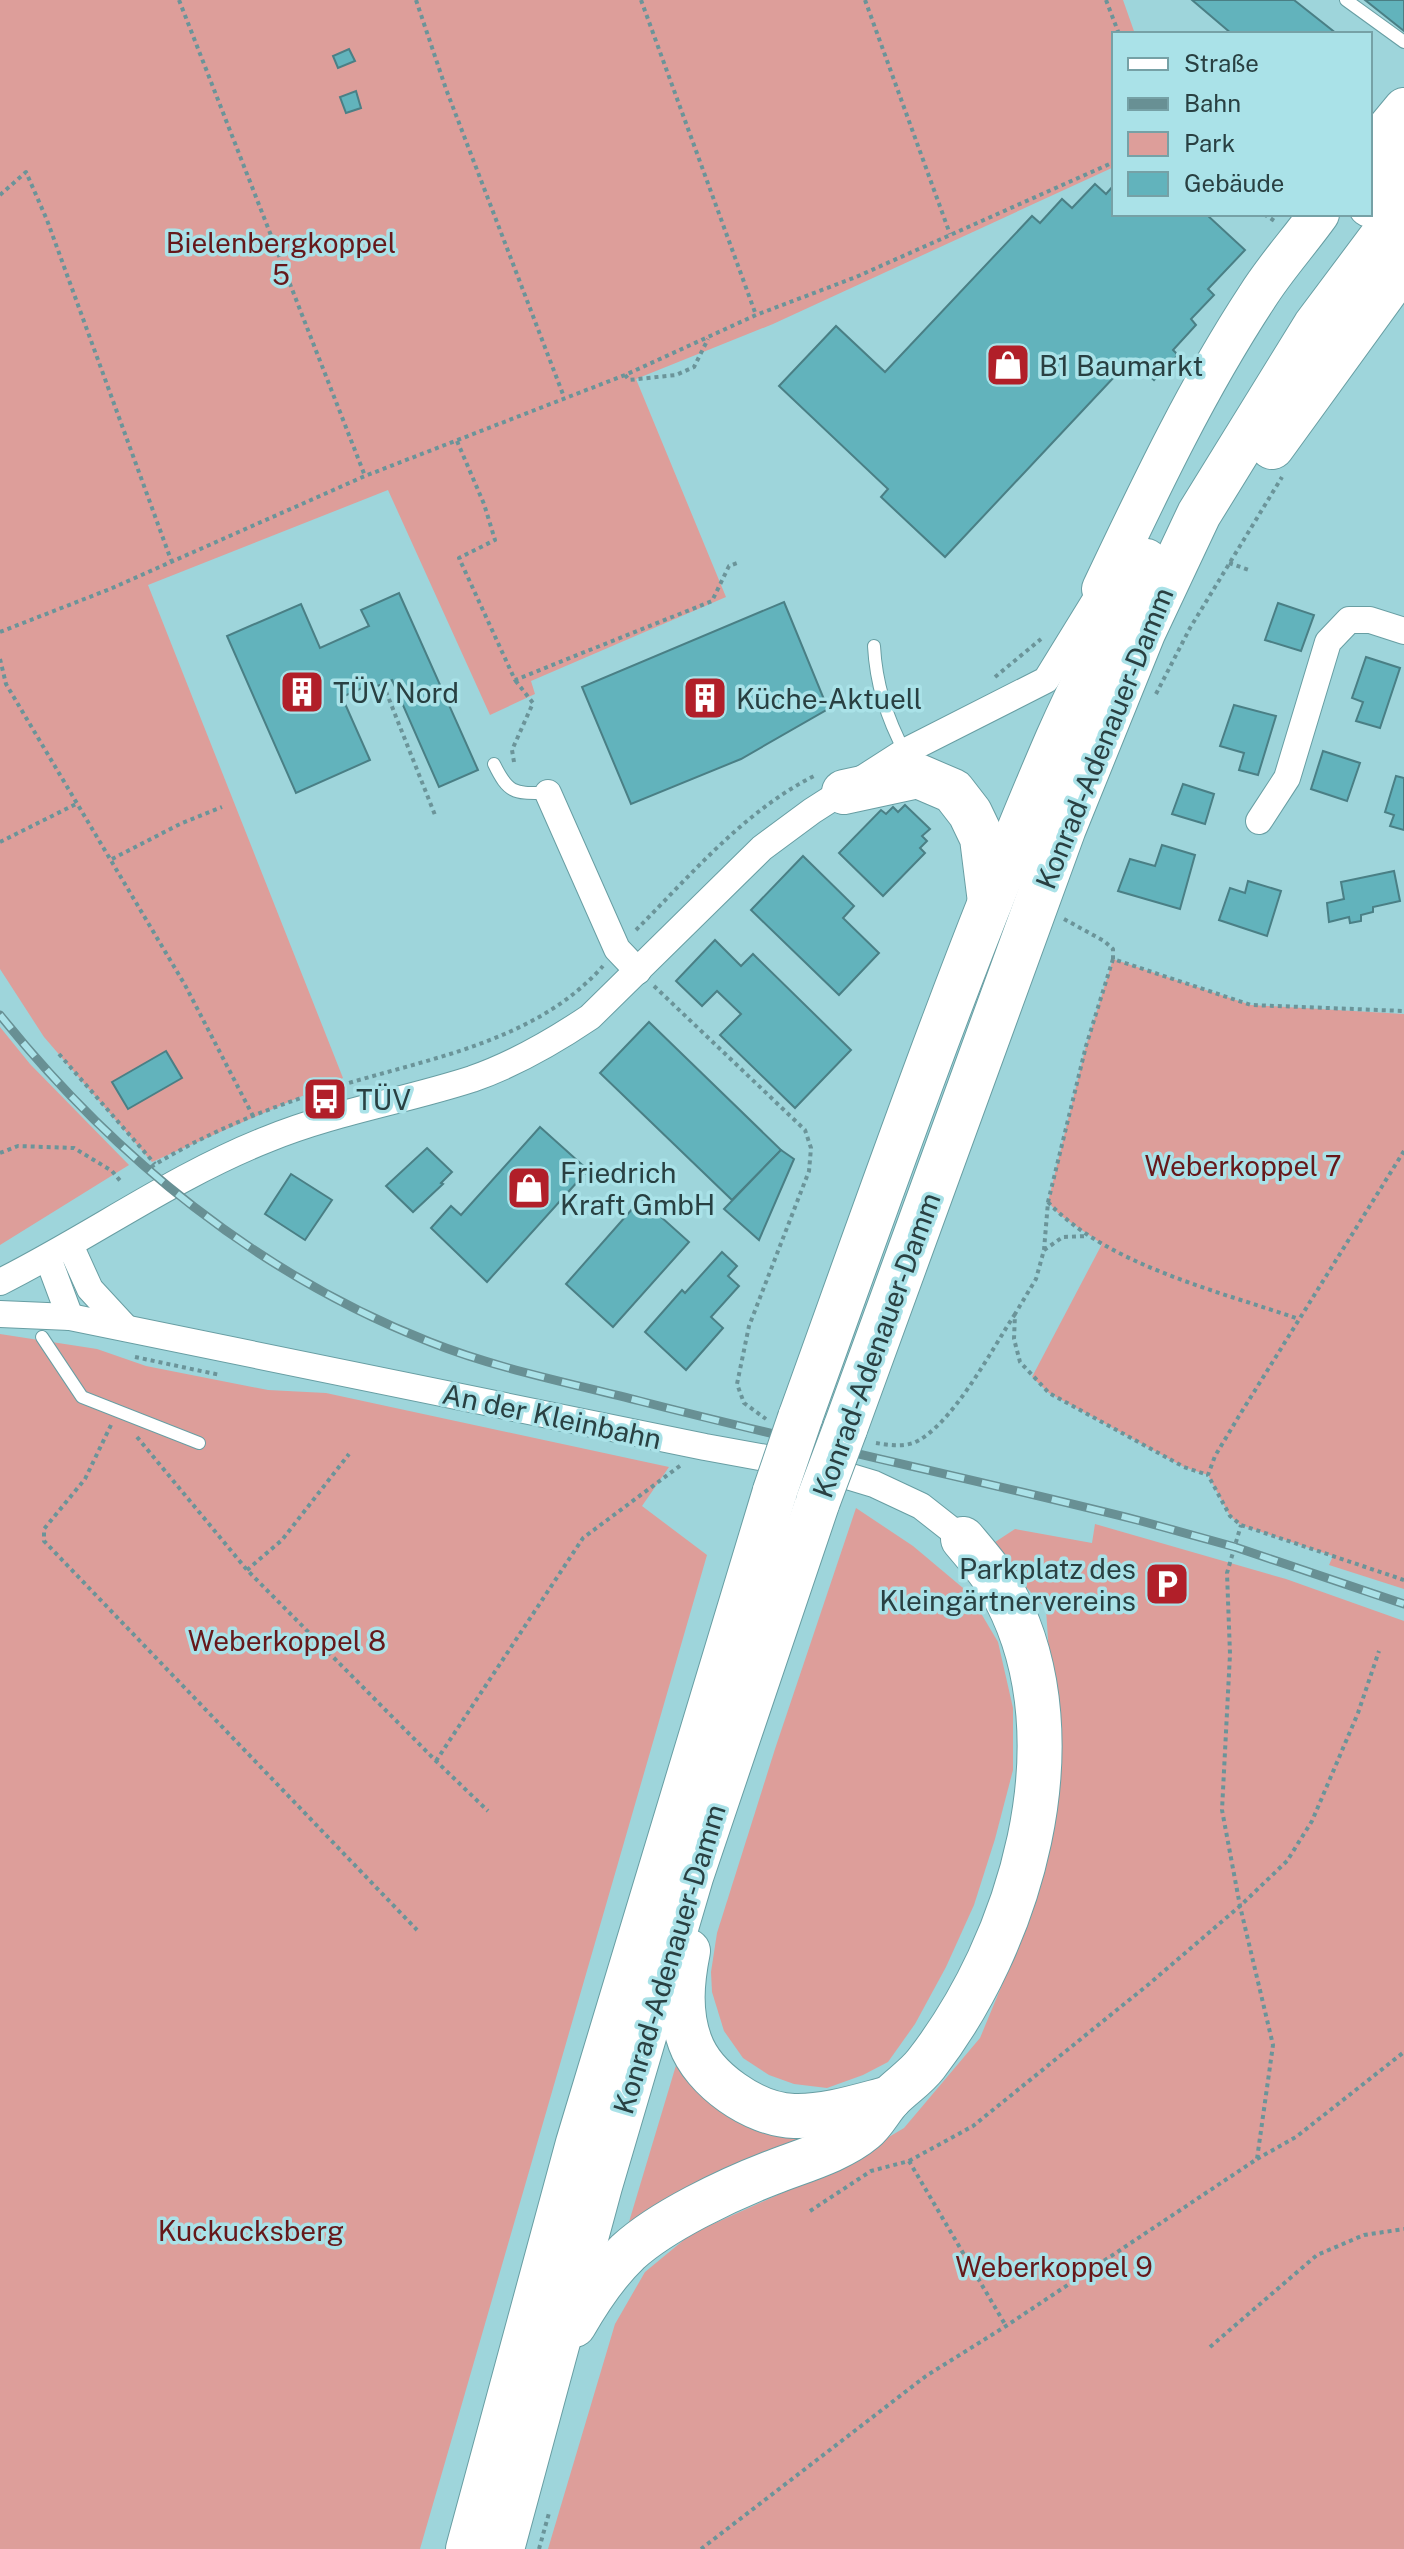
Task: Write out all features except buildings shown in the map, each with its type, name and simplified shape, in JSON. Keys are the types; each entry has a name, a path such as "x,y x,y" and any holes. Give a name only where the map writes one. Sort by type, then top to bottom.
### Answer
{"highway":[{"path":"1372,202 1404,161"},
{"name":"Konrad-Adenauer-Damm","path":"502,2549 600,2186 691,1877 818,1501 861,1436 1064,828 1143,633 1199,514 1315,326 1404,207"},
{"name":"Konrad-Adenauer-Damm","path":"468,2549 578,2143 775,1491 784,1420 1058,738 1201,454 1291,307 1361,216"},
{"path":"1064,828 1107,765 1160,641 1214,539 1262,460 1404,265"},
{"path":"1058,738 1102,589"},
{"path":"830,783 911,764 953,791 970,813 982,838 991,904"},
{"path":"548,2376 593,2292 629,2252 666,2225 752,2180 847,2141 863,2130 890,2098 924,2067 980,1977 1014,1894 1036,1807 1040,1768 1039,1728 1036,1690 1028,1655 1006,1599 963,1539"},
{"path":"691,1877 691,1938 681,1999 690,2043 716,2079 745,2102 766,2111 791,2116 814,2116 890,2098"}],"main road":[{"path":"1372,147 1404,108"},
{"name":"Konrad-Adenauer-Damm","path":"1102,589 1157,473 1207,380 1258,296 1318,216"}],"street":[{"path":"911,764 1046,680 1102,589"},
{"path":"1259,821 1287,778 1328,642 1349,620 1370,620 1404,631"},
{"path":"0,1282 213,1164 265,1140 325,1118 472,1079 526,1057 590,1017 762,848 812,811 830,783"},
{"path":"548,793 617,949 638,971"},
{"path":"59,1252 70,1317"},
{"path":"59,1252 126,1328"},
{"name":"An der Kleinbahn","path":"0,1314 70,1317 821,1468 874,1484 921,1506 963,1539"}],"lane":[{"path":"1346,0 1404,42"},
{"path":"874,646 876,677 895,734 911,764"},
{"path":"494,764 505,786 519,793 548,793"},
{"path":"42,1337 82,1397 199,1443"}],"path":[{"path":"179,0 365,476"},
{"path":"416,0 446,89 564,397"},
{"path":"641,0 756,315"},
{"path":"865,0 950,234"},
{"path":"1106,0 1118,32"},
{"path":"0,632 110,589 365,476 625,375 756,315 856,277 1112,163"},
{"path":"0,195 26,172 47,220 171,560"},
{"path":"625,375 629,380 676,375 694,367 709,337"},
{"path":"457,441 484,504 495,540 459,558 515,680 533,703 512,750"},
{"path":"1154,698 1190,628 1285,471"},
{"path":"515,680 712,601 729,566 740,562"},
{"path":"1228,563 1249,570"},
{"path":"985,685 1049,633"},
{"path":"0,659 6,684 185,985 252,1115 466,1050 515,1029 569,996 596,974 617,949 742,826 790,788 830,783"},
{"path":"383,684 435,815"},
{"path":"0,842 78,803"},
{"path":"112,859 182,823 222,807"},
{"path":"861,1436 892,1446 911,1444 929,1435 947,1417 1036,1279 1044,1250 1048,1202 1086,1046 1113,959 1113,949 1104,941 1062,918"},
{"path":"1113,959 1251,1005 1404,1011"},
{"path":"638,971 805,1130 811,1148 809,1171 749,1326 737,1384 744,1403 784,1420"},
{"path":"59,1054 155,1164"},
{"path":"0,1153 18,1146 74,1148 112,1171 122,1183"},
{"path":"1208,1475 1215,1456 1404,1151"},
{"path":"1048,1202 1060,1215 1126,1259 1299,1319"},
{"path":"1044,1250 1063,1237 1089,1235"},
{"path":"1015,1314 1014,1339 1020,1362 1049,1393 1184,1467 1208,1475 1230,1516 1241,1525 1404,1580"},
{"path":"417,1930 44,1541 44,1529 85,1479 117,1413 247,1570 488,1811"},
{"path":"436,1761 583,1538 705,1447"},
{"path":"247,1570 282,1540 349,1454"},
{"path":"1241,1525 1227,1573 1230,1654 1222,1810 1240,1906 1273,2045 1257,2159"},
{"path":"810,2211 871,2171 909,2161 973,2126 1149,1984 1287,1861 1312,1821 1358,1713 1379,1651"},
{"path":"701,2549 926,2376 1257,2159 1296,2137 1404,2052"},
{"path":"909,2161 1006,2326"},
{"path":"1210,2347 1317,2255 1364,2235 1404,2229"}],"green space":[{"name":"Bielenbergkoppel 5","path":"0,0 1123,0 1134,32 1112,32 1112,168 773,324 636,379 726,597 531,681 535,694 490,715 388,490 148,585 343,1078 152,1162 44,1037 0,969"},
{"name":"Weberkoppel 7","path":"1113,959 1251,1005 1404,1014 1404,1589 1329,1565 1333,1556 1241,1525 1230,1516 1208,1475 1184,1467 1049,1393 1032,1377 1102,1244 1060,1215 1048,1202 1086,1046"},
{"path":"0,1027 30,1064 129,1165 0,1245"},
{"name":"Kuckucksberg","path":"0,1334 97,1349 146,1366 268,1390 326,1393 669,1467 642,1506 707,1555 420,2549 0,2549"},
{"path":"856,1508 913,1546 969,1593 998,1642 1013,1708 1013,1770 974,1905 946,1967 915,2024 888,2062 827,2088 794,2084 769,2075 743,2058 724,2031 712,1992 711,1972 717,1933"},
{"name":"Weberkoppel 9","path":"1095,1524 1286,1579 1404,1621 1404,2549 548,2549 615,2324 645,2272 691,2234 835,2169 904,2128 980,2038 1031,1915 1058,1789 1046,1609 989,1546 1015,1529 1092,1543"},
{"path":"677,2062 820,2135 632,2227 629,2222"}],"railway":[{"path":"0,1015 91,1117 194,1207 249,1247 307,1283 367,1315 430,1342 561,1382 1141,1521 1235,1547 1404,1604"}],"place":[{"name":"B1 Baumarkt","path":"1008,365"},
{"name":"TÜV Nord","path":"302,692"},
{"name":"Küche-Aktuell","path":"705,698"},
{"name":"TÜV","path":"325,1099"},
{"name":"Friedrich Kraft GmbH","path":"529,1188"},
{"name":"Parkplatz des Kleingärtnervereins","path":"1167,1584"}],"park label":[{"name":"Weberkoppel 8","path":"287,1640"}]}
